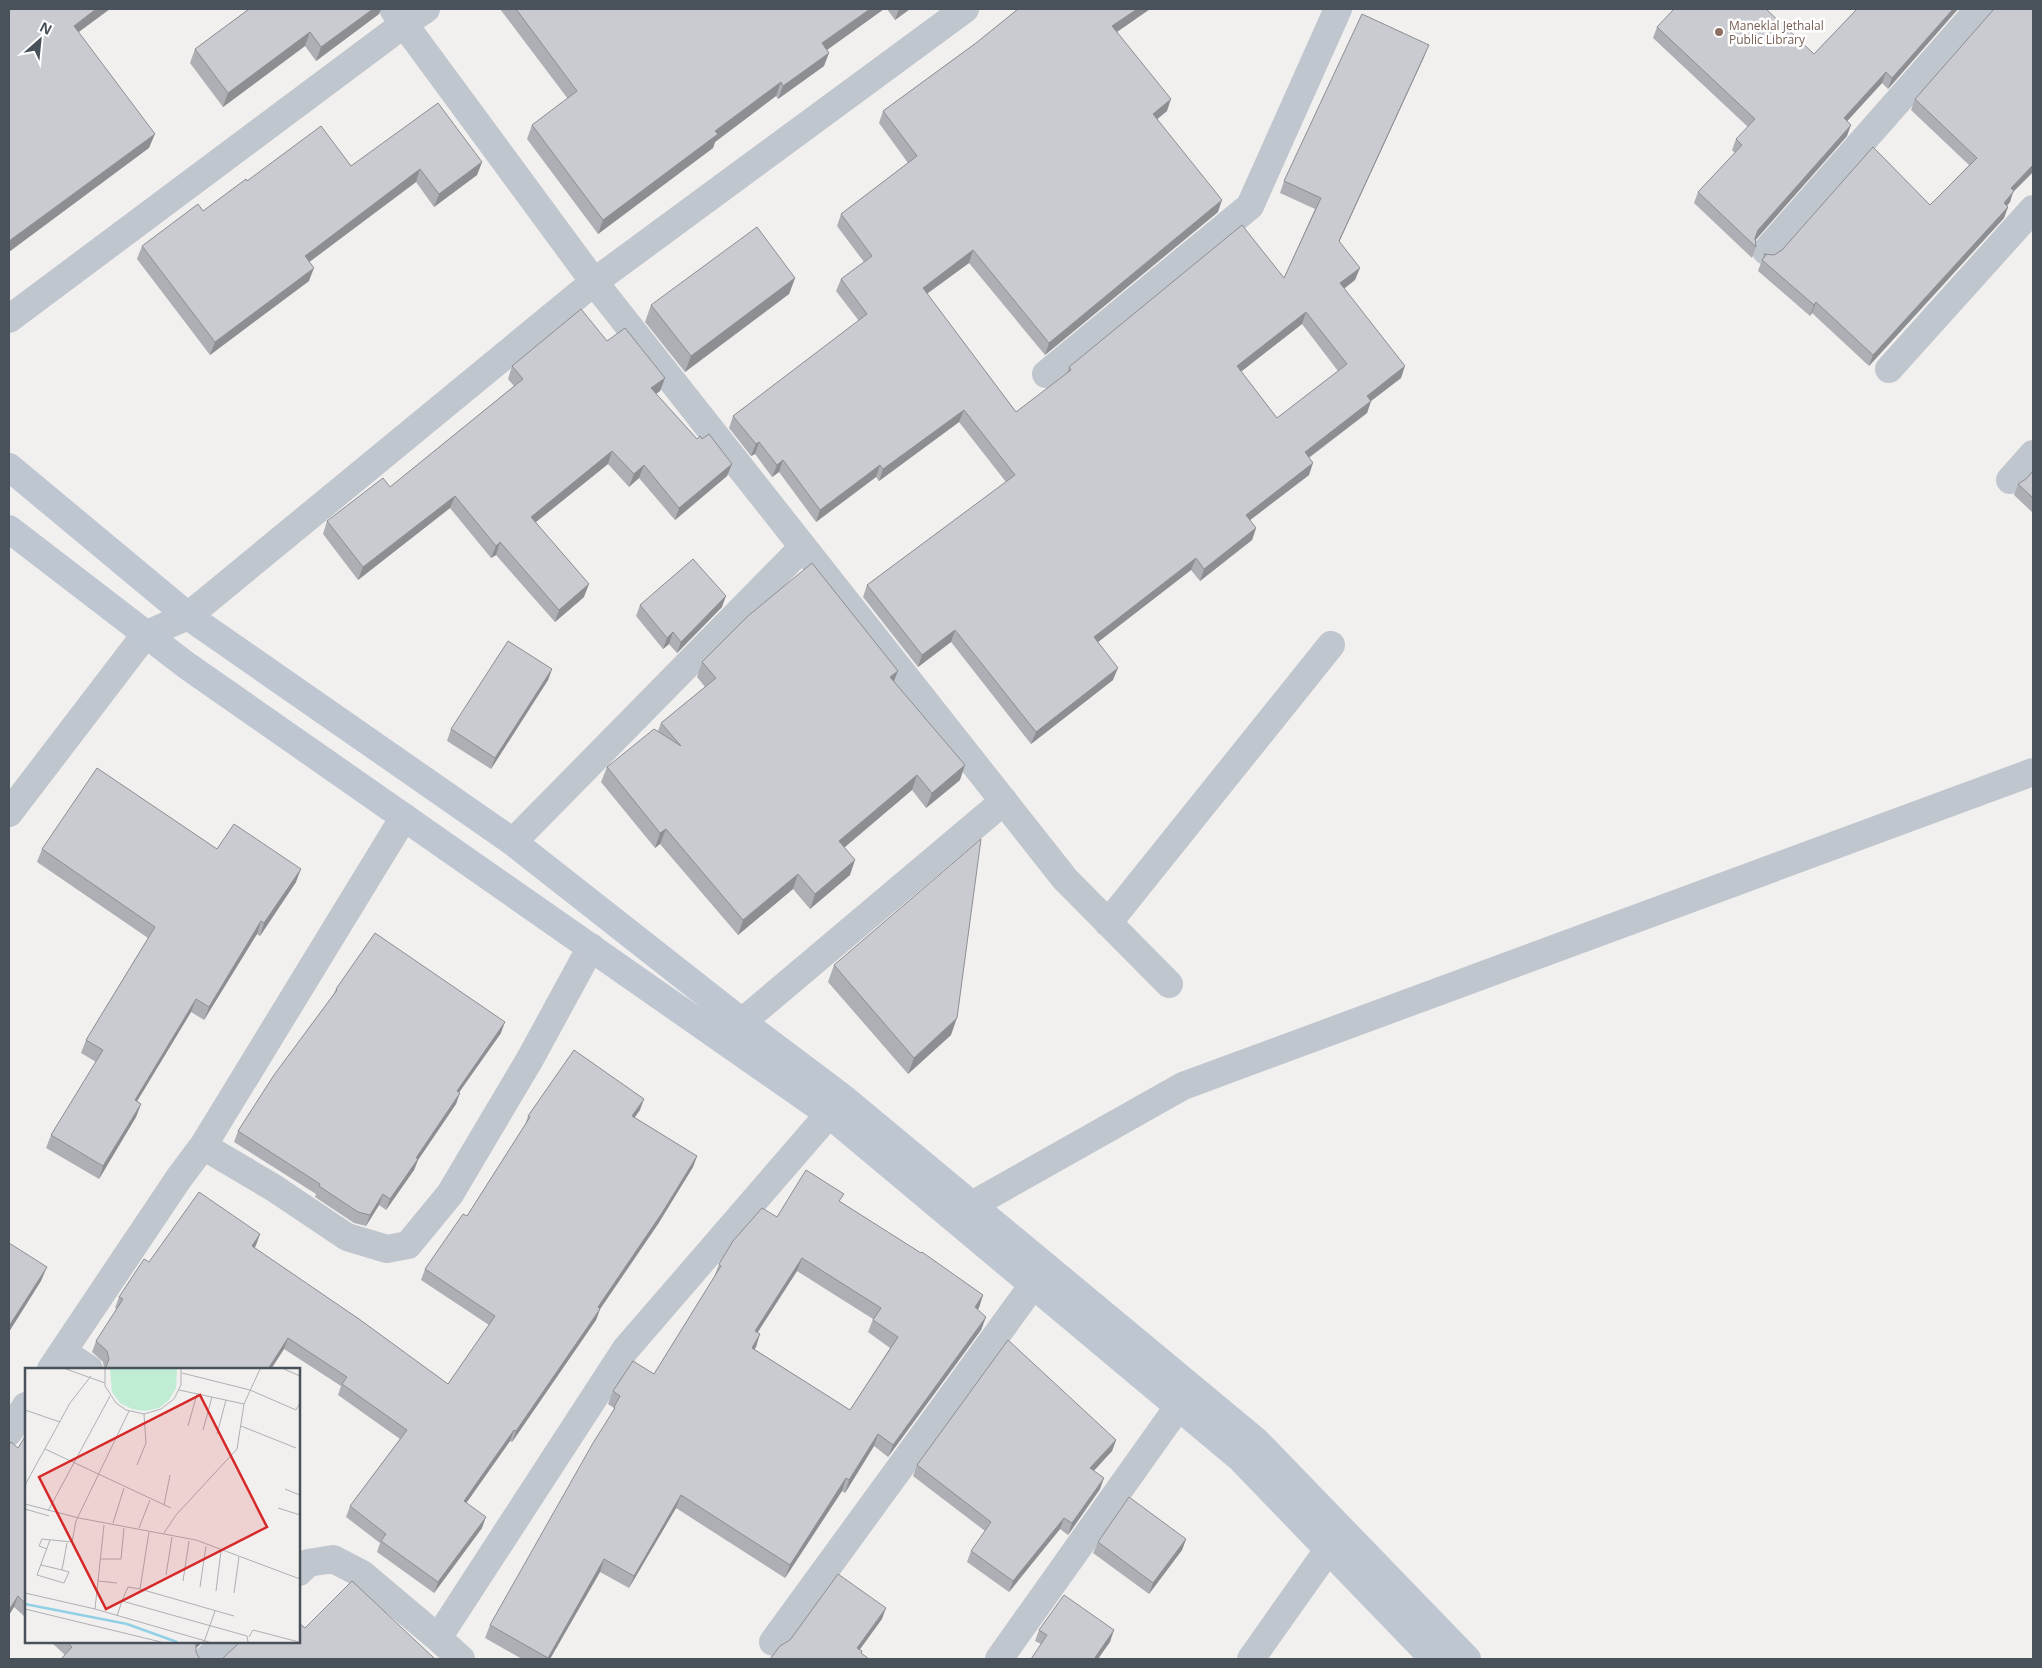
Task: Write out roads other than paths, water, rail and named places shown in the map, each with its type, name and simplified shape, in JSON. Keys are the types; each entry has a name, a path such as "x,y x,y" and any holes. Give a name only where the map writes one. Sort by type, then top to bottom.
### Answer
{"main road":[{"path":"9,467 188,616 513,842 742,1022 843,1098 1256,1441 1466,1659"},
{"path":"9,529 186,665 829,1114 1240,1458 1434,1659"}],"street":[{"path":"9,319 398,16 426,9"},
{"path":"9,813 145,635 188,616 594,282 965,9"},
{"path":"1046,374 1250,206 1338,9"},
{"path":"1766,251 1979,9"},
{"path":"398,16 594,282 1065,879 1169,984"},
{"path":"1889,369 2033,209"},
{"path":"2010,480 2033,454"},
{"path":"513,842 803,547"},
{"path":"1108,923 1331,645"},
{"path":"972,1205 1184,1086 2033,772"},
{"path":"742,1022 1004,801"},
{"path":"85,1368 57,1361 179,1178 203,1146 404,817"},
{"path":"203,1146 274,1188 347,1237 387,1249 408,1245 450,1194 530,1059 591,947"},
{"path":"438,1638 625,1350 829,1114"},
{"path":"774,1642 1033,1285"},
{"path":"999,1659 1178,1407"},
{"path":"9,1432 25,1408"},
{"path":"1250,1659 1328,1550"},
{"path":"300,1571 308,1563 332,1559 362,1574 461,1659"},
{"path":"207,1659 224,1643"}],"place":[{"name":"Maneklal Jethalal Public Library","path":"1719,32"}]}
